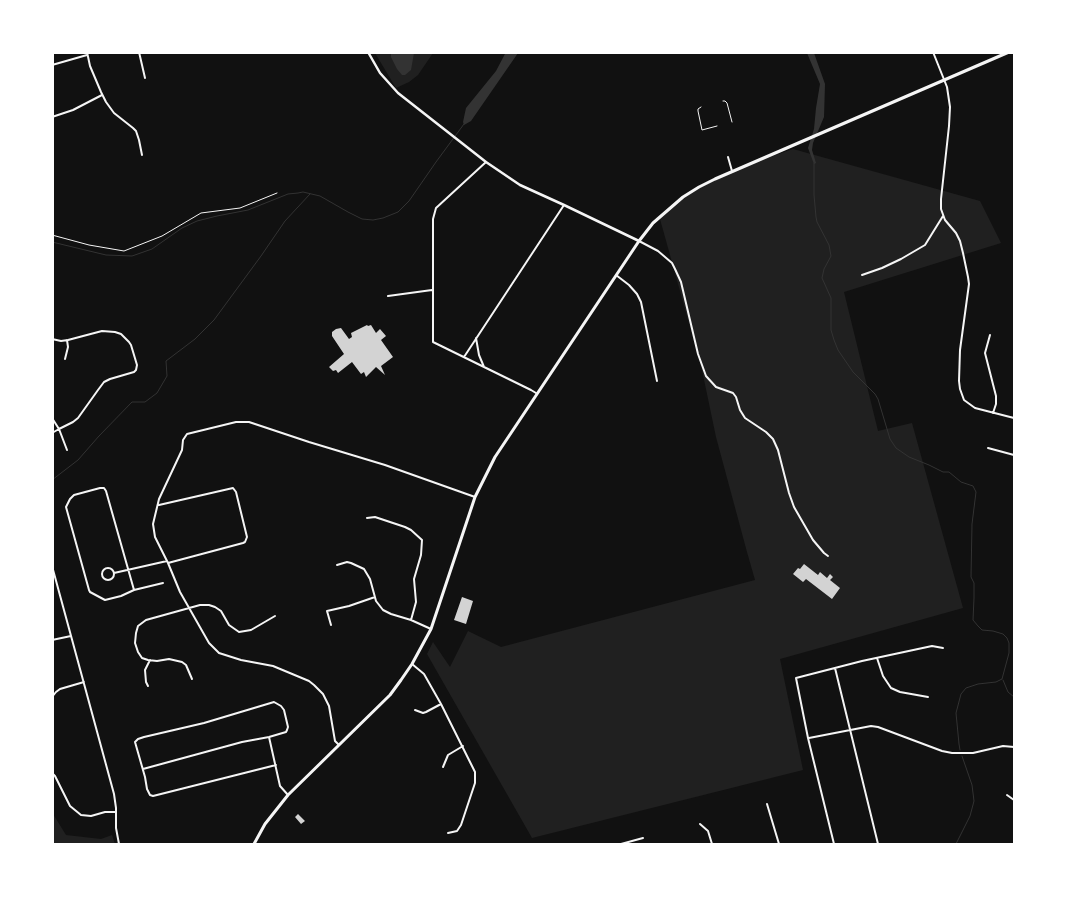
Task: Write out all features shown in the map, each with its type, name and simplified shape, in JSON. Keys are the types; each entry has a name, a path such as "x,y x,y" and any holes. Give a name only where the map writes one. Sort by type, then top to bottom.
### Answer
{"main road":[{"path":"254,844 271,816 288,796 390,695 412,664 431,629 476,497 495,457 638,241 653,223 683,196 732,171 1009,52"}],"street":[{"path":"139,52 145,78"},
{"path":"368,52 380,73 398,93 486,162 520,185 564,204 658,251 672,263 681,282 698,354 706,376 716,387 733,394 746,418 766,432 772,439 778,450 794,506 813,540 828,556"},
{"path":"933,52 944,80 950,107 940,199 943,216 960,241 969,284 960,350 960,389 964,400 968,404 1014,418"},
{"path":"52,65 87,54 102,95 114,113 134,128 140,140 142,155"},
{"path":"52,118 73,110 102,95"},
{"path":"728,157 732,171"},
{"path":"486,162 436,208 432,219 434,342 536,394"},
{"path":"464,357 564,204"},
{"path":"862,275 882,268 925,245 943,216"},
{"path":"616,275 628,284 641,302 657,381"},
{"path":"388,296 432,290"},
{"path":"52,339 61,341 102,332 115,332 124,337 131,345 137,368 132,373 104,382 78,418 52,433"},
{"path":"990,335 985,354 996,396 993,412"},
{"path":"476,338 479,355 484,367"},
{"path":"65,358 68,347 67,340"},
{"path":"52,418 67,450"},
{"path":"339,745 335,741 329,706 323,694 314,685 309,681 272,666 241,660 219,653 209,643 180,592 155,537 153,524 159,499 182,450 183,440 187,434 236,422 249,422 385,465 476,497"},
{"path":"988,448 1014,455"},
{"path":"134,590 106,491 104,488 100,488 72,497 66,507 90,592 105,600 163,583"},
{"path":"114,573 243,543 247,537 236,492 233,488 158,506"},
{"path":"367,518 376,517 405,527 422,540 421,556 414,579 416,602 411,620"},
{"path":"337,565 351,563 364,570 370,579 378,604 383,610 431,629"},
{"path":"52,566 114,794 118,844"},
{"path":"108,568 114,573 113,578 109,580 104,578 102,574 108,568"},
{"path":"331,625 328,611 375,597"},
{"path":"192,679 186,665 182,662 168,659 157,661 142,658 136,643 138,626 146,620 200,605 216,607 221,611 229,625 239,632 251,630 275,616"},
{"path":"52,640 71,636"},
{"path":"834,844 808,738 796,678 932,646 943,648"},
{"path":"877,658 883,676 891,688 900,692 928,697"},
{"path":"148,686 146,670 150,660"},
{"path":"412,664 424,674 442,704 474,768 476,778 461,825 457,831 448,833"},
{"path":"836,668 878,844"},
{"path":"52,697 60,689 84,682"},
{"path":"143,769 282,733 287,730 288,722 283,708 274,702 204,723 138,738 135,742 148,793 151,796 276,765"},
{"path":"415,710 423,713 442,704"},
{"path":"808,738 871,726 942,751 973,753 1003,746 1014,747"},
{"path":"269,737 280,786 288,796"},
{"path":"443,766 448,755 463,746"},
{"path":"52,773 70,806 81,815 91,816 105,812 116,812"},
{"path":"1007,795 1014,800"},
{"path":"767,804 780,844"},
{"path":"700,824 708,832 712,844"},
{"path":"621,844 643,838"}],"lane":[{"path":"723,101 727,103 732,122"},
{"path":"701,107 698,111 702,130 717,126"}],"path":[{"path":"52,235 89,245 124,251 162,236 201,213 240,208 277,193"}],"shaded area":[{"path":"506,52 518,53 471,121 464,125 466,108 496,71"},
{"path":"375,53 433,53 418,75 396,88"},
{"path":"391,53 414,53 411,70 402,75 391,57"},
{"path":"807,53 814,53 825,84 824,117 812,150 816,163 814,164 808,148 814,129 820,84"},
{"path":"793,149 980,201 1001,243 844,292 878,431 912,423 963,608 780,659 803,770 532,838 427,654 433,642 450,667 468,631 501,647 755,580 716,437 702,370 660,219 683,196 741,167"},
{"path":"53,814 66,835 101,839 112,835 115,844 53,844"}],"building":[{"path":"371,325 376,333 380,329 386,336 381,340 393,357 381,366 385,375 376,367 366,377 364,372 361,374 352,362 338,373 336,370 333,371 329,367 344,354 332,336 332,332 341,328 349,339 352,337 351,333"},
{"path":"804,564 818,575 820,572 827,578 830,574 833,577 830,580 840,588 832,599 806,579 803,582 793,574"},
{"path":"462,597 473,601 466,624 454,620"},
{"path":"298,814 305,821 301,824 295,817"}],"waterway":[{"path":"52,242 106,255 132,256 152,249 182,228 197,221 248,210 288,194 303,192 320,196 362,219 373,220 383,218 398,212 409,201 464,124"},
{"path":"814,163 816,217 829,245 831,256 824,269 822,278 831,298 831,330 838,350 853,372 878,399 890,439 896,448 909,457 943,472 949,472 961,482 973,486 976,492 972,524 971,577 974,583 973,620 982,630 1003,634 1009,643 1009,653 1002,679 966,688 961,694 956,713 960,750"},
{"path":"52,480 78,460 132,402 145,402 157,393 167,376 166,361 195,339 214,320 285,221 310,194"},
{"path":"1003,680 1008,692 1014,697"},
{"path":"956,844 970,816 974,801 972,785 962,756"}]}
